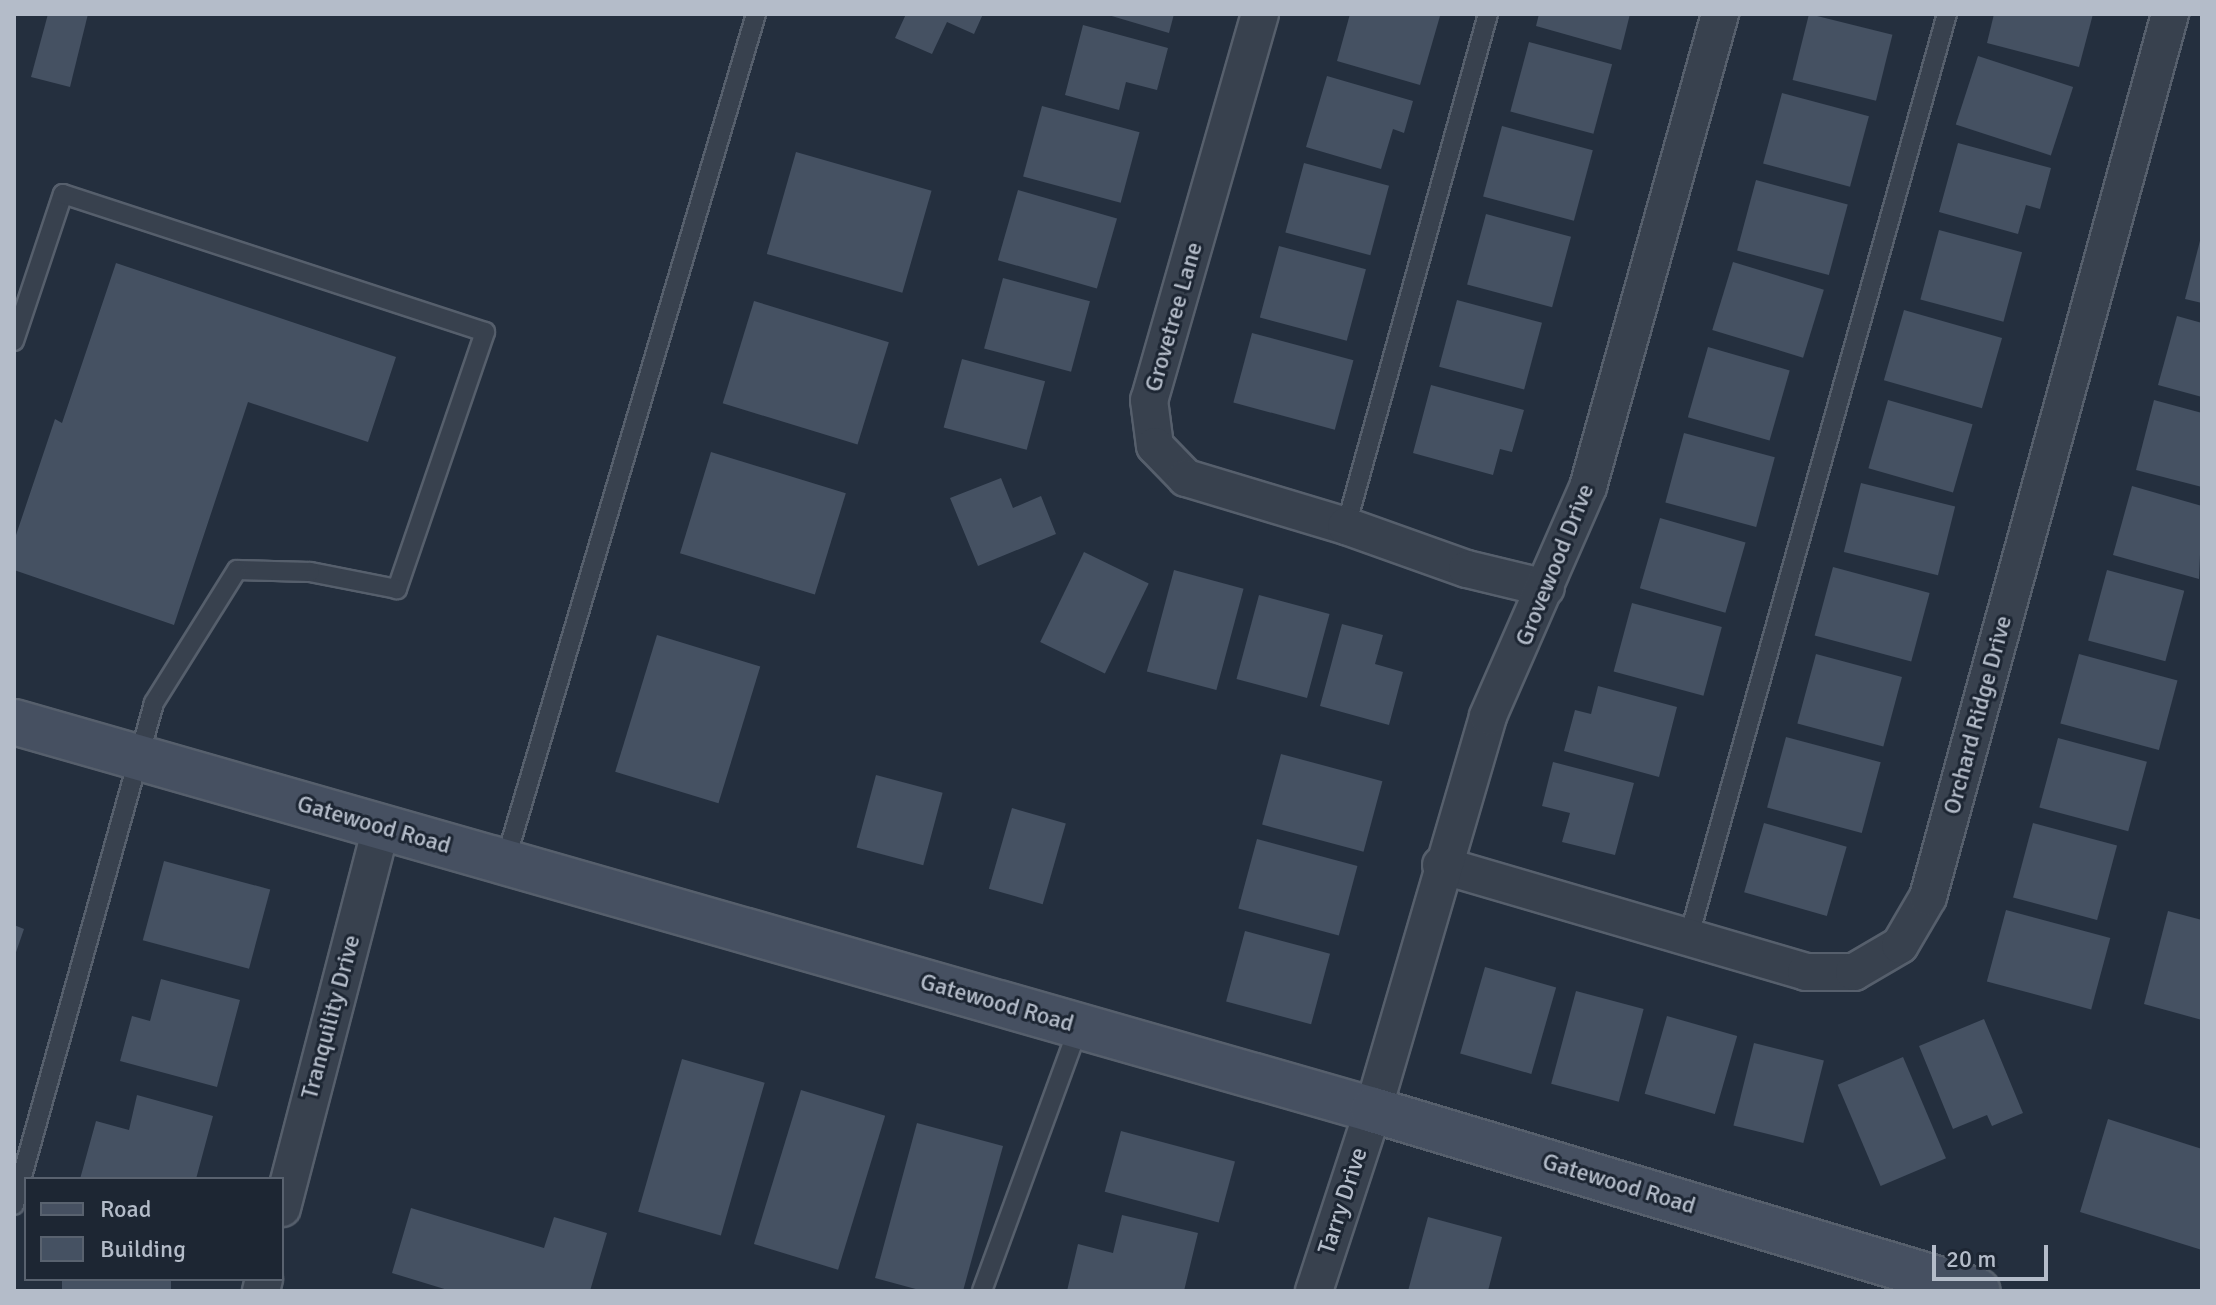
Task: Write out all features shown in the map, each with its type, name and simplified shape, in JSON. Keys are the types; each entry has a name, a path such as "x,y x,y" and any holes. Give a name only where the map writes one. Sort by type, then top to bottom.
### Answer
{"street":[{"name":"Grovetree Lane","path":"1260,14 1149,400 1155,446 1186,478 1346,526 1467,569 1546,588"},
{"name":"Grovewood Drive","path":"1373,1110 1441,865 1488,716 1588,487 1720,14"},
{"name":"Orchard Ridge Drive","path":"1441,865 1806,972 1854,972 1900,945 1928,897 2170,14"},
{"name":"Gatewood Road","path":"14,722 1373,1110 1978,1291"},
{"name":"Tranquility Drive","path":"284,1200 381,827"},
{"name":"Tarry Drive","path":"1314,1291 1373,1110"}],"lane":[{"path":"505,862 756,14"},
{"path":"1346,526 1488,14"},
{"path":"1689,936 1947,14"},
{"path":"14,341 63,194 485,332 397,589 310,572 237,570 154,703 14,1205"},
{"path":"982,1291 1079,1026"}],"building":[{"path":"48,14 88,14 70,87 31,77"},
{"path":"906,14 983,14 974,34 947,22 932,54 895,38"},
{"path":"1105,14 1174,14 1169,33"},
{"path":"1350,14 1440,16 1420,85 1337,61"},
{"path":"1539,14 1630,14 1621,50 1536,26"},
{"path":"1809,14 1892,35 1876,101 1793,80"},
{"path":"1994,14 2093,14 2079,67 1987,43"},
{"path":"1083,25 1168,48 1157,90 1126,82 1119,110 1065,95"},
{"path":"1529,42 1612,64 1593,134 1510,112"},
{"path":"1978,56 2073,87 2051,155 1956,124"},
{"path":"1327,76 1413,101 1404,133 1393,129 1381,169 1306,147"},
{"path":"1782,93 1869,116 1850,187 1763,164"},
{"path":"1042,106 1140,132 1121,203 1023,177"},
{"path":"1502,126 1593,150 1574,221 1483,197"},
{"path":"1958,143 2051,168 2040,209 2026,205 2018,234 1939,212"},
{"path":"796,152 932,191 902,293 767,254"},
{"path":"1304,163 1389,186 1370,255 1285,233"},
{"path":"1756,180 1848,205 1829,275 1737,251"},
{"path":"1018,190 1117,218 1097,289 998,260"},
{"path":"1486,214 1571,237 1552,307 1467,285"},
{"path":"1939,230 2022,252 2003,322 1920,300"},
{"path":"2202,238 2202,303 2185,299"},
{"path":"1279,246 1366,269 1347,341 1260,317"},
{"path":"1733,262 1824,290 1803,358 1712,330"},
{"path":"116,263 396,357 368,442 248,402 174,625 14,570 14,541 55,419 62,423"},
{"path":"1003,278 1090,301 1071,372 984,349"},
{"path":"1457,300 1542,323 1524,389 1439,367"},
{"path":"754,301 889,342 858,445 723,403"},
{"path":"1904,310 2002,338 1982,408 1884,380"},
{"path":"2177,316 2202,323 2202,397 2158,385"},
{"path":"1252,333 1353,360 1335,430 1233,403"},
{"path":"1708,347 1790,370 1770,441 1688,417"},
{"path":"962,359 1045,381 1027,450 944,428"},
{"path":"1431,385 1524,410 1512,452 1500,449 1493,475 1413,453"},
{"path":"1888,400 1973,424 1953,493 1868,468"},
{"path":"2154,400 2202,413 2202,487 2136,470"},
{"path":"1684,433 1775,457 1756,527 1665,503"},
{"path":"711,452 846,493 815,595 680,553"},
{"path":"1001,478 1013,508 1041,496 1056,534 978,566 950,498"},
{"path":"1861,483 1955,506 1938,575 1844,552"},
{"path":"2132,486 2202,506 2199,579 2113,555"},
{"path":"1660,518 1746,543 1725,613 1640,588"},
{"path":"1084,552 1149,584 1105,673 1040,642"},
{"path":"1833,567 1930,593 1911,661 1815,636"},
{"path":"1174,570 1244,589 1216,690 1147,671"},
{"path":"2107,570 2184,591 2165,661 2088,641"},
{"path":"1259,595 1330,614 1307,698 1236,679"},
{"path":"1632,603 1722,627 1703,696 1614,672"},
{"path":"1342,624 1383,635 1375,664 1403,672 1389,725 1320,706"},
{"path":"657,635 760,667 718,803 615,772"},
{"path":"1816,654 1902,677 1883,747 1797,724"},
{"path":"2079,654 2178,680 2159,750 2060,724"},
{"path":"1598,686 1677,707 1659,777 1564,751 1575,710 1591,714"},
{"path":"1786,737 1881,762 1862,833 1767,808"},
{"path":"2058,738 2147,762 2128,831 2039,808"},
{"path":"1281,754 1382,781 1364,852 1262,825"},
{"path":"1553,762 1634,783 1615,855 1562,842 1570,813 1542,806"},
{"path":"876,775 943,793 923,865 857,847"},
{"path":"1012,808 1066,823 1043,904 989,889"},
{"path":"1764,823 1847,847 1827,916 1744,892"},
{"path":"2033,823 2117,846 2097,920 2013,897"},
{"path":"1257,839 1357,866 1339,935 1238,909"},
{"path":"164,861 270,889 249,969 143,940"},
{"path":"2006,910 2110,938 2091,1009 1987,981"},
{"path":"2168,911 2202,920 2202,1020 2144,1004"},
{"path":"14,925 24,929 14,958"},
{"path":"1245,931 1330,954 1311,1024 1226,1002"},
{"path":"1485,967 1556,987 1531,1074 1460,1054"},
{"path":"161,979 240,1000 217,1087 120,1061 132,1016 150,1021"},
{"path":"1576,991 1644,1009 1619,1102 1551,1084"},
{"path":"1667,1016 1737,1036 1715,1114 1645,1094"},
{"path":"1984,1019 2023,1113 1992,1126 1987,1115 1953,1129 1919,1046"},
{"path":"1754,1043 1824,1060 1803,1143 1733,1125"},
{"path":"1903,1057 1946,1158 1881,1186 1838,1085"},
{"path":"682,1059 765,1083 721,1236 638,1212"},
{"path":"801,1090 885,1116 838,1270 754,1244"},
{"path":"137,1095 213,1116 197,1177 81,1177 96,1121 129,1130"},
{"path":"2108,1119 2202,1149 2202,1250 2080,1212"},
{"path":"917,1123 1003,1146 963,1291 923,1291 875,1278"},
{"path":"1121,1131 1235,1162 1219,1222 1105,1192"},
{"path":"411,1208 544,1248 554,1217 607,1233 590,1291 451,1291 392,1273"},
{"path":"1122,1215 1198,1233 1184,1291 1067,1291 1078,1244 1113,1253"},
{"path":"1428,1217 1502,1237 1488,1291 1408,1291"},
{"path":"62,1281 171,1281 171,1291 62,1291"}]}
